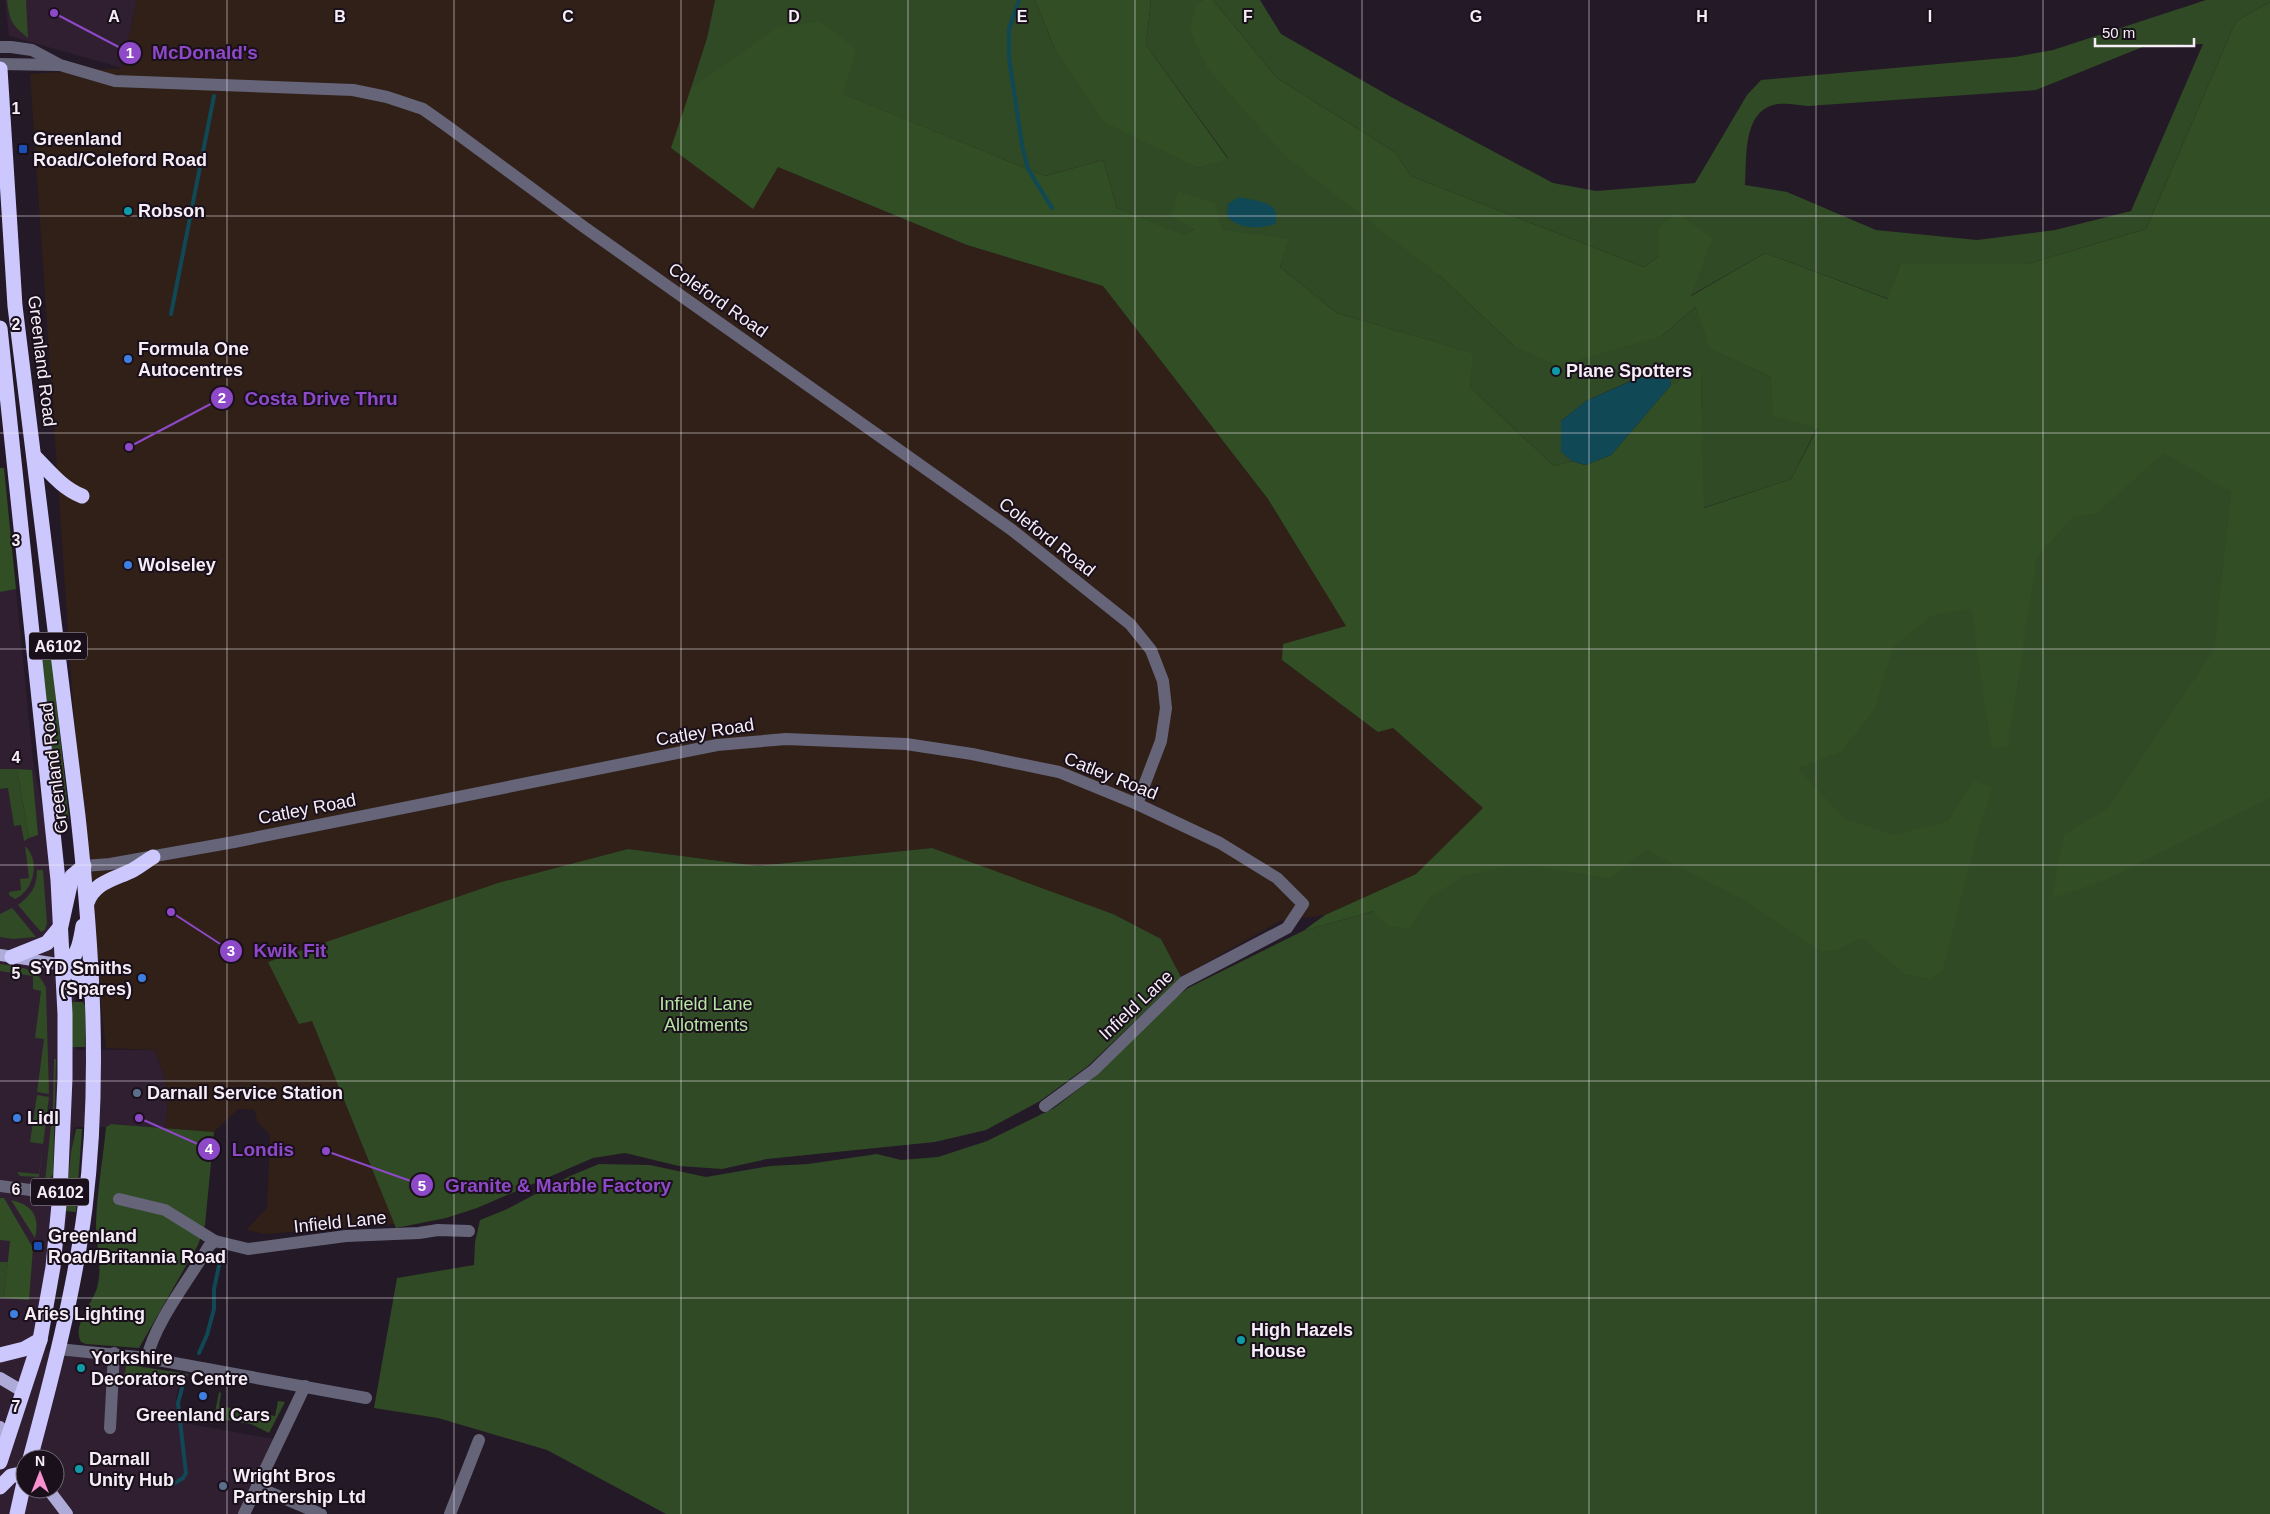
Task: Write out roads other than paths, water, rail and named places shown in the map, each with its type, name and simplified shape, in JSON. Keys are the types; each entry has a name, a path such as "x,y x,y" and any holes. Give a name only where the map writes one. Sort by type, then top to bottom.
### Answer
{"highway":[{"name":"Greenland Road","path":"0,69 15,306 36,457 84,866 92,995 92,1080 85,1208 58,1349 33,1449"},
{"name":"Greenland Road","path":"0,328 55,849 64,965 65,1078 60,1194 53,1267 40,1340 2,1456"},
{"path":"36,457 60,484 69,491 82,496"},
{"path":"41,505 20,518 26,522 44,523"},
{"path":"6,956 47,943 61,926 72,876 84,866 62,857 55,849"},
{"path":"92,995 77,974 64,965 74,958 79,949 87,901 102,882 134,869 153,857"},
{"path":"0,1355 24,1350 40,1340"},
{"path":"22,1391 36,1406 40,1420"},
{"path":"0,1487 11,1476 15,1475"},
{"path":"17,1514 20,1499"}],"main road":[{"path":"6,956 64,965"},
{"path":"0,1378 22,1391"},
{"path":"0,1427 2,1456"},
{"path":"56,1499 67,1514"}],"street":[{"name":"Coleford Road","path":"0,47 32,50 60,65 115,81 354,90 387,97 423,109 431,114 600,238 1012,530 1130,624 1151,650 1163,681 1166,708 1161,741 1137,804"},
{"name":"Coleford Road","path":"0,64 60,65"},
{"name":"Catley Road","path":"84,866 153,857 717,745 786,739 906,744 972,754 1059,772 1137,804 1220,843 1276,878 1303,904"},
{"name":"Infield Lane","path":"1045,1106 1094,1070 1184,982 1287,928 1303,904"},
{"path":"0,1186 60,1194"},
{"name":"Infield Lane","path":"119,1199 165,1210 215,1241 248,1249 346,1236 419,1233 438,1230 469,1231"},
{"path":"147,1358 168,1313 209,1246 215,1241"},
{"path":"58,1349 114,1353 147,1358 366,1398"},
{"path":"110,1428 114,1353"},
{"path":"244,1514 305,1386"},
{"path":"450,1514 479,1440"},
{"path":"257,1487 321,1514"}],"water":[{"path":"1239,197 1259,201 1271,206 1275,210 1275,224 1263,227 1250,227 1232,221 1227,216 1228,204"},
{"path":"1667,365 1671,385 1611,455 1585,465 1572,461 1561,452 1561,421 1586,401"}],"waterway":[{"path":"1019,0 1009,29 1009,58 1022,145 1028,169 1052,208"},
{"path":"171,314 214,96"},
{"path":"199,1353 207,1335 214,1309 214,1289 220,1261"},
{"path":"170,1486 183,1478 186,1473 178,1403 182,1388"}],"place":[{"name":"McDonald's","path":"54,13"},
{"name":"Greenland Road/Coleford Road","path":"23,149"},
{"name":"Robson","path":"128,211"},
{"name":"Formula One Autocentres","path":"128,359"},
{"name":"Plane Spotters","path":"1556,371"},
{"name":"Costa Drive Thru","path":"129,447"},
{"name":"Wolseley","path":"128,565"},
{"name":"Kwik Fit","path":"171,912"},
{"name":"SYD Smiths (Spares)","path":"142,978"},
{"name":"Darnall Service Station","path":"137,1093"},
{"name":"Lidl","path":"17,1118"},
{"name":"Londis","path":"139,1118"},
{"name":"Granite & Marble Factory","path":"326,1151"},
{"name":"Greenland Road/Britannia Road","path":"38,1246"},
{"name":"Aries Lighting","path":"14,1314"},
{"name":"High Hazels House","path":"1241,1340"},
{"name":"Yorkshire Decorators Centre","path":"81,1368"},
{"name":"Greenland Cars","path":"203,1396"},
{"name":"Darnall Unity Hub","path":"79,1469"},
{"name":"Wright Bros Partnership Ltd","path":"223,1486"}],"park label":[{"name":"Infield Lane Allotments","path":"706,1014"}]}
